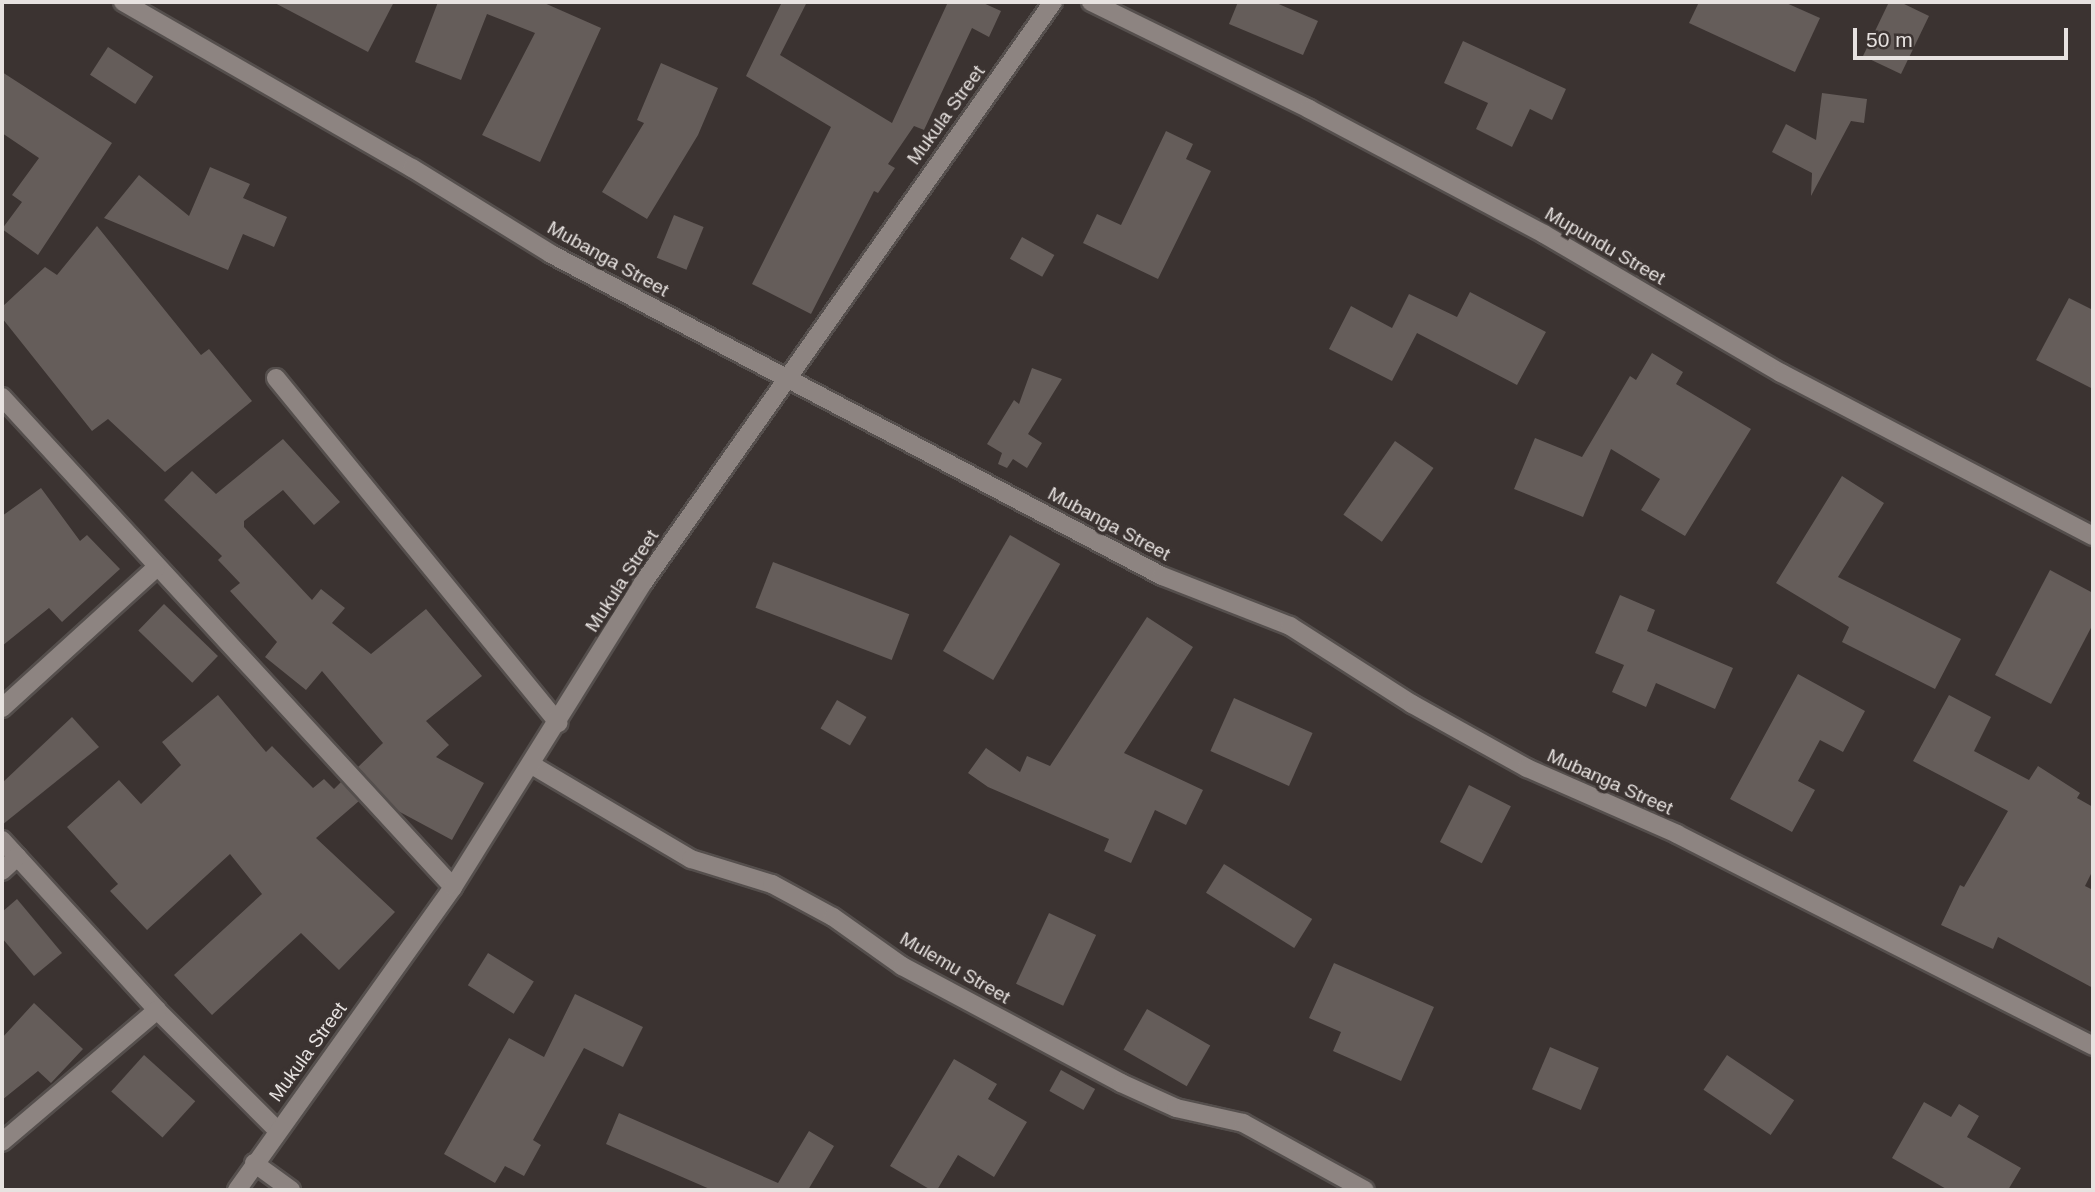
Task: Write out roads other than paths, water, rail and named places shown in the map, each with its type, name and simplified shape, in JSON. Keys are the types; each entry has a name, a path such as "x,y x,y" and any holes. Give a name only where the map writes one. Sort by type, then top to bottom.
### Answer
{"street":[{"name":"Mubanga Street","path":"123,2 412,168 551,254 1162,576 1290,626 1412,704 1527,768 1677,834 2093,1046"},
{"name":"Mukula Street","path":"237,1190 453,887 532,765 643,583 1053,2"},
{"name":"Mupundu Street","path":"1091,2 1309,109 1544,234 1781,373 2093,536"},
{"path":"276,378 558,723"},
{"path":"2,397 156,568 453,887"},
{"path":"2,708 156,568"},
{"name":"Mulemu Street","path":"532,765 691,859 772,884 821,910 902,966 1121,1083 1176,1108 1243,1124 1365,1190"},
{"path":"2,840 157,1010 278,1129"},
{"path":"2,871 17,857"},
{"path":"2,1142 157,1010"},
{"path":"254,1163 291,1190"}]}
